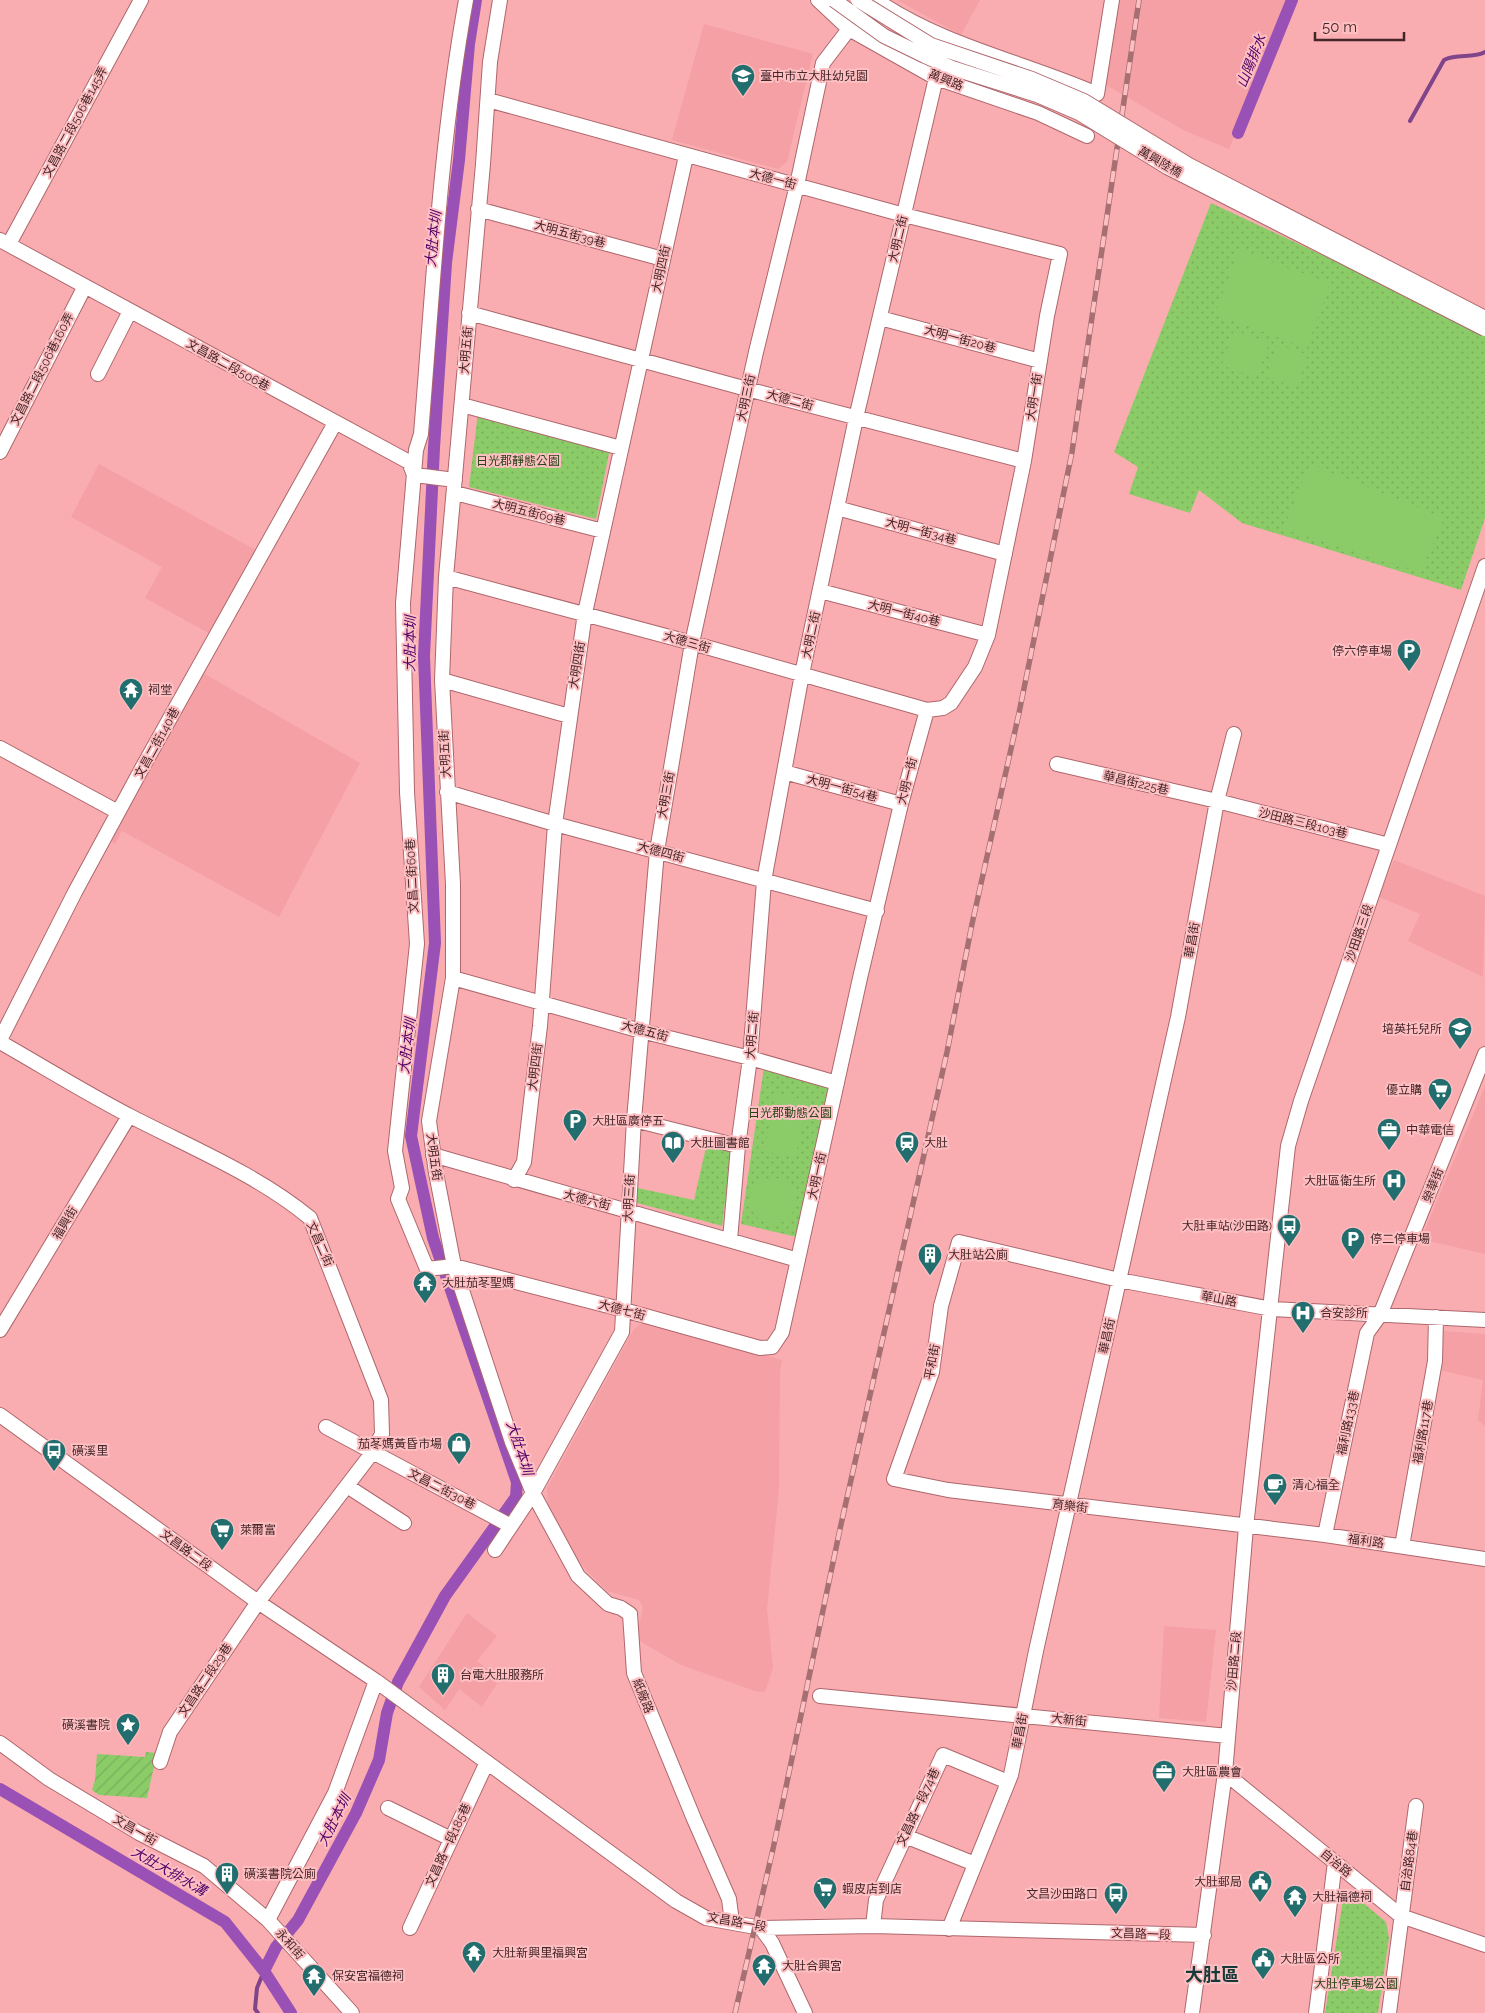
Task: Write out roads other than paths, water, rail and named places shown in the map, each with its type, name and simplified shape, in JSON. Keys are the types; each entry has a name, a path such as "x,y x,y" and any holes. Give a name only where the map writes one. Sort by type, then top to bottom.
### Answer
{"street":[{"name":"文昌路二段506巷145弄","path":"5,242 141,0"},
{"name":"文昌二街60巷","path":"454,1266 427,1269 398,1199 402,1188 395,1151 418,944 407,792 403,603 416,450 421,434 446,132 455,62 466,0"},
{"name":"大明五街","path":"500,0 490,62 446,577 442,680 446,792 453,884 453,978 429,1121 433,1155 454,1266 512,1442 533,1493"},
{"name":"萬興路","path":"818,0 848,28 936,78 1038,114 1087,136"},
{"name":"萬興陸橋","path":"834,0 884,36 925,56 952,68 1037,95 1079,113 1167,167 1485,329"},
{"name":"萬興陸橋","path":"858,0 931,45 1032,79 1084,101 1189,165 1485,318"},
{"path":"876,0 890,10 952,40 1053,75 1097,94 1112,0"},
{"name":"大明三街","path":"495,1550 533,1493 622,1332 640,1031 657,851 692,643 747,389 797,186 822,62 848,28"},
{"name":"大明二街","path":"730,1240 738,1146 750,1058 764,881 802,674 856,418 936,78 952,40"},
{"path":"1038,114 1053,75"},
{"name":"大德一街","path":"488,100 904,215 1060,254"},
{"name":"大明四街","path":"514,1180 524,1162 540,1026 555,824 585,614 686,156"},
{"name":"大明五街39巷","path":"478,209 663,259"},
{"name":"文昌路二段506巷","path":"5,242 408,462 415,475"},
{"name":"大明一街","path":"782,1332 901,804 927,710 943,708 951,703 975,667 988,635 1024,461 1060,254"},
{"name":"文昌路二段506巷160弄","path":"0,452 85,286"},
{"path":"98,374 130,311"},
{"name":"大德二街","path":"469,313 642,361 1024,461"},
{"name":"大明一街20巷","path":"880,318 1040,361"},
{"path":"462,405 621,448"},
{"name":"文昌二街140巷","path":"0,1041 118,812 335,423"},
{"path":"415,475 455,487"},
{"name":"大明五街69巷","path":"455,487 602,531"},
{"name":"大明一街34巷","path":"837,508 1005,554"},
{"name":"沙田路三段","path":"1272,1309 1288,1146 1485,566"},
{"name":"大德三街","path":"446,577 692,643 927,710"},
{"name":"大明一街40巷","path":"820,592 988,635"},
{"path":"442,680 570,716"},
{"name":"華昌街","path":"949,1929 1011,1775 1178,1017 1216,801 1234,734"},
{"path":"0,748 118,812"},
{"name":"華昌街225巷","path":"1057,764 1216,801"},
{"name":"大明一街54巷","path":"784,772 901,804"},
{"name":"大德四街","path":"446,792 555,824 877,911"},
{"name":"沙田路三段103巷","path":"1216,801 1389,845"},
{"name":"大德五街","path":"453,978 640,1031 750,1058 837,1083"},
{"name":"文昌二街","path":"0,1041 129,1116 235,1169 286,1200 310,1218 381,1400 382,1434 372,1453 292,1557"},
{"name":"榮華街","path":"1380,1315 1485,1054"},
{"name":"福興街","path":"0,1330 129,1116"},
{"path":"634,1120 738,1146"},
{"name":"大德六街","path":"433,1155 514,1180 628,1210 798,1260"},
{"name":"華山路","path":"959,1242 1119,1280 1272,1309 1485,1320"},
{"name":"平和街","path":"894,1479 932,1372 941,1306 959,1242"},
{"name":"大德七街","path":"454,1266 624,1310 760,1348 772,1347 782,1332"},
{"name":"沙田路二段","path":"1192,2013 1225,1773 1246,1527 1272,1309"},
{"name":"福利路133巷","path":"1325,1535 1366,1333 1380,1315"},
{"name":"福利路117巷","path":"1402,1546 1435,1361 1436,1317"},
{"name":"文昌路二段","path":"0,1415 258,1602 376,1681"},
{"name":"文昌二街30巷","path":"326,1427 511,1526"},
{"name":"育樂街","path":"894,1479 948,1490 1246,1527"},
{"path":"347,1486 404,1523"},
{"name":"紙廠路","path":"533,1493 578,1576 608,1604 621,1608 630,1614 634,1673 694,1820 729,1899 732,1922"},
{"name":"福利路","path":"1246,1527 1325,1535 1485,1559"},
{"name":"文昌路二段29巷","path":"160,1762 170,1732 258,1602 292,1557"},
{"path":"268,1920 335,1793 376,1681"},
{"name":"文昌路一段","path":"376,1681 676,1901 706,1918 760,1928 873,1926 1204,1935"},
{"name":"大新街","path":"820,1696 1228,1736"},
{"name":"文昌一街","path":"0,1743 49,1779 139,1833 204,1866 268,1920"},
{"name":"文昌路一段74巷","path":"873,1926 876,1900 942,1755 1008,1782"},
{"name":"文昌路一段185巷","path":"410,1928 487,1762"},
{"name":"自治路","path":"1225,1773 1401,1916 1485,1945"},
{"name":"自治路84巷","path":"1389,2013 1416,1806"},
{"path":"388,1808 451,1839"},
{"path":"905,1836 974,1864"},
{"path":"1316,2013 1336,1862"},
{"name":"永和街","path":"268,1920 352,2013"},
{"path":"760,1928 772,1943 805,2013"}],"waterway":[{"name":"大肚本圳","path":"264,1971 276,1947 298,1920 356,1813 379,1760 387,1713 398,1682 445,1596 516,1497 517,1482 433,1238 411,1136 435,943 424,656 434,448 446,263 459,160 469,44 476,0"},
{"name":"山陽排水","path":"1238,133 1292,0"},
{"path":"1410,121 1444,60 1485,52"},
{"name":"大肚大排水溝","path":"0,1789 225,1922 264,1971 291,2013"},
{"name":"大肚本圳","path":"258,2013 255,2009 257,1988 264,1971"}],"railway":[{"path":"735,2013 773,1849 840,1529 947,1052 972,924 1019,713 1072,452 1139,0"}],"place":[{"name":"臺中市立大肚幼兒園","path":"743,97"},
{"name":"停六停車場","path":"1409,672"},
{"name":"祠堂","path":"131,711"},
{"name":"培英托兒所","path":"1460,1050"},
{"name":"優立購","path":"1440,1111"},
{"name":"大肚區廣停五","path":"575,1142"},
{"name":"中華電信","path":"1389,1151"},
{"name":"大肚圖書館","path":"673,1164"},
{"name":"大肚","path":"907,1164"},
{"name":"大肚區衛生所","path":"1394,1202"},
{"name":"大肚車站(沙田路)","path":"1289,1247"},
{"name":"停二停車場","path":"1353,1260"},
{"name":"大肚站公廁","path":"930,1276"},
{"name":"大肚茄苳聖媽","path":"425,1304"},
{"name":"合安診所","path":"1303,1334"},
{"name":"茄苳媽黃昏市場","path":"459,1465"},
{"name":"磺溪里","path":"54,1472"},
{"name":"清心福全","path":"1275,1506"},
{"name":"萊爾富","path":"222,1551"},
{"name":"台電大肚服務所","path":"443,1696"},
{"name":"磺溪書院","path":"128,1746"},
{"name":"大肚區農會","path":"1164,1793"},
{"name":"磺溪書院公廁","path":"227,1895"},
{"name":"大肚郵局","path":"1260,1903"},
{"name":"蝦皮店到店","path":"825,1910"},
{"name":"文昌沙田路口","path":"1116,1915"},
{"name":"大肚福德祠","path":"1295,1918"},
{"name":"大肚新興里福興宮","path":"474,1974"},
{"name":"大肚區公所","path":"1263,1980"},
{"name":"大肚合興宮","path":"764,1987"},
{"name":"保安宮福德祠","path":"314,1997"}],"district":[{"name":"大肚區","path":"1212,1975"}],"park label":[{"name":"日光郡靜態公園","path":"518,461"},
{"name":"日光郡動態公園","path":"790,1113"},
{"name":"大肚停車場公園","path":"1356,1984"}]}
